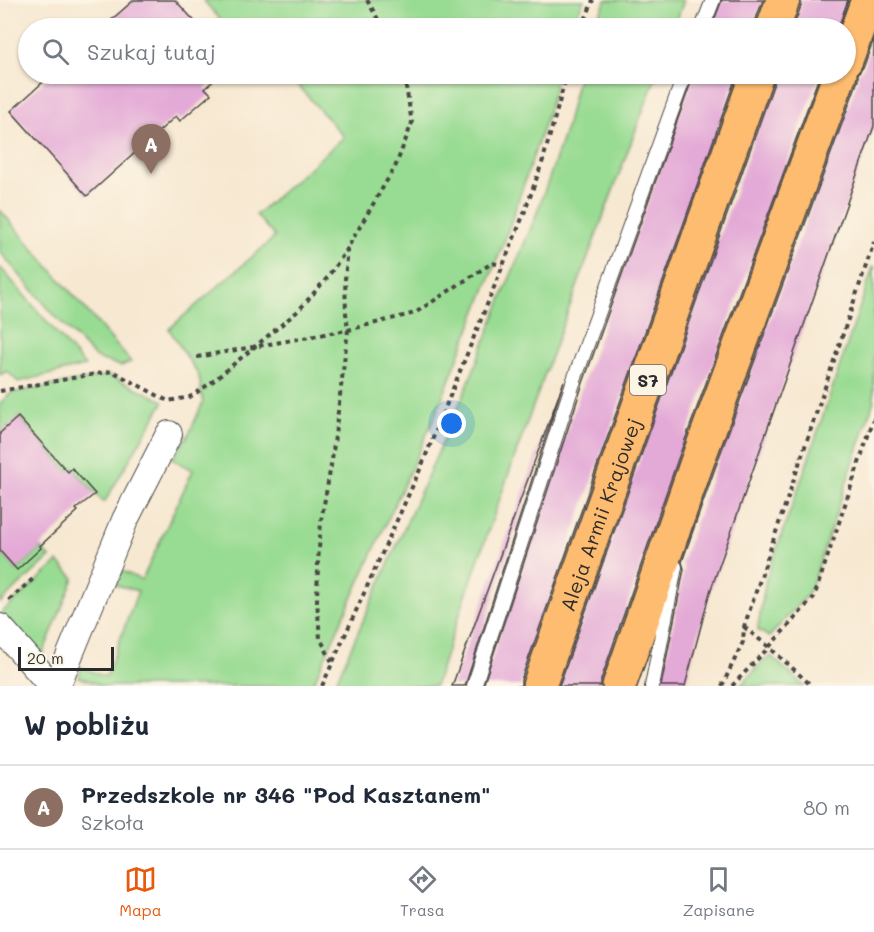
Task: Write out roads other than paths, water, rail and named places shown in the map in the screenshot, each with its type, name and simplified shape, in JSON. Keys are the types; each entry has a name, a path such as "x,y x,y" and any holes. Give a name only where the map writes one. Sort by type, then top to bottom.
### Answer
{"highway":[{"path":"777,18 783,0"},
{"path":"856,33 868,0"},
{"name":"Aleja Armii Krajowej","path":"539,686 753,84"},
{"path":"619,686 696,465 836,84"}],"street":[{"path":"0,627 55,686 125,520 169,434"}],"lane":[{"path":"706,18 713,0"},
{"path":"474,686 574,380 681,84"},
{"path":"652,686 696,465"}],"place":[{"name":"Przedszkole nr 346 \"Pod Kasztanem\"","path":"151,174"}]}
